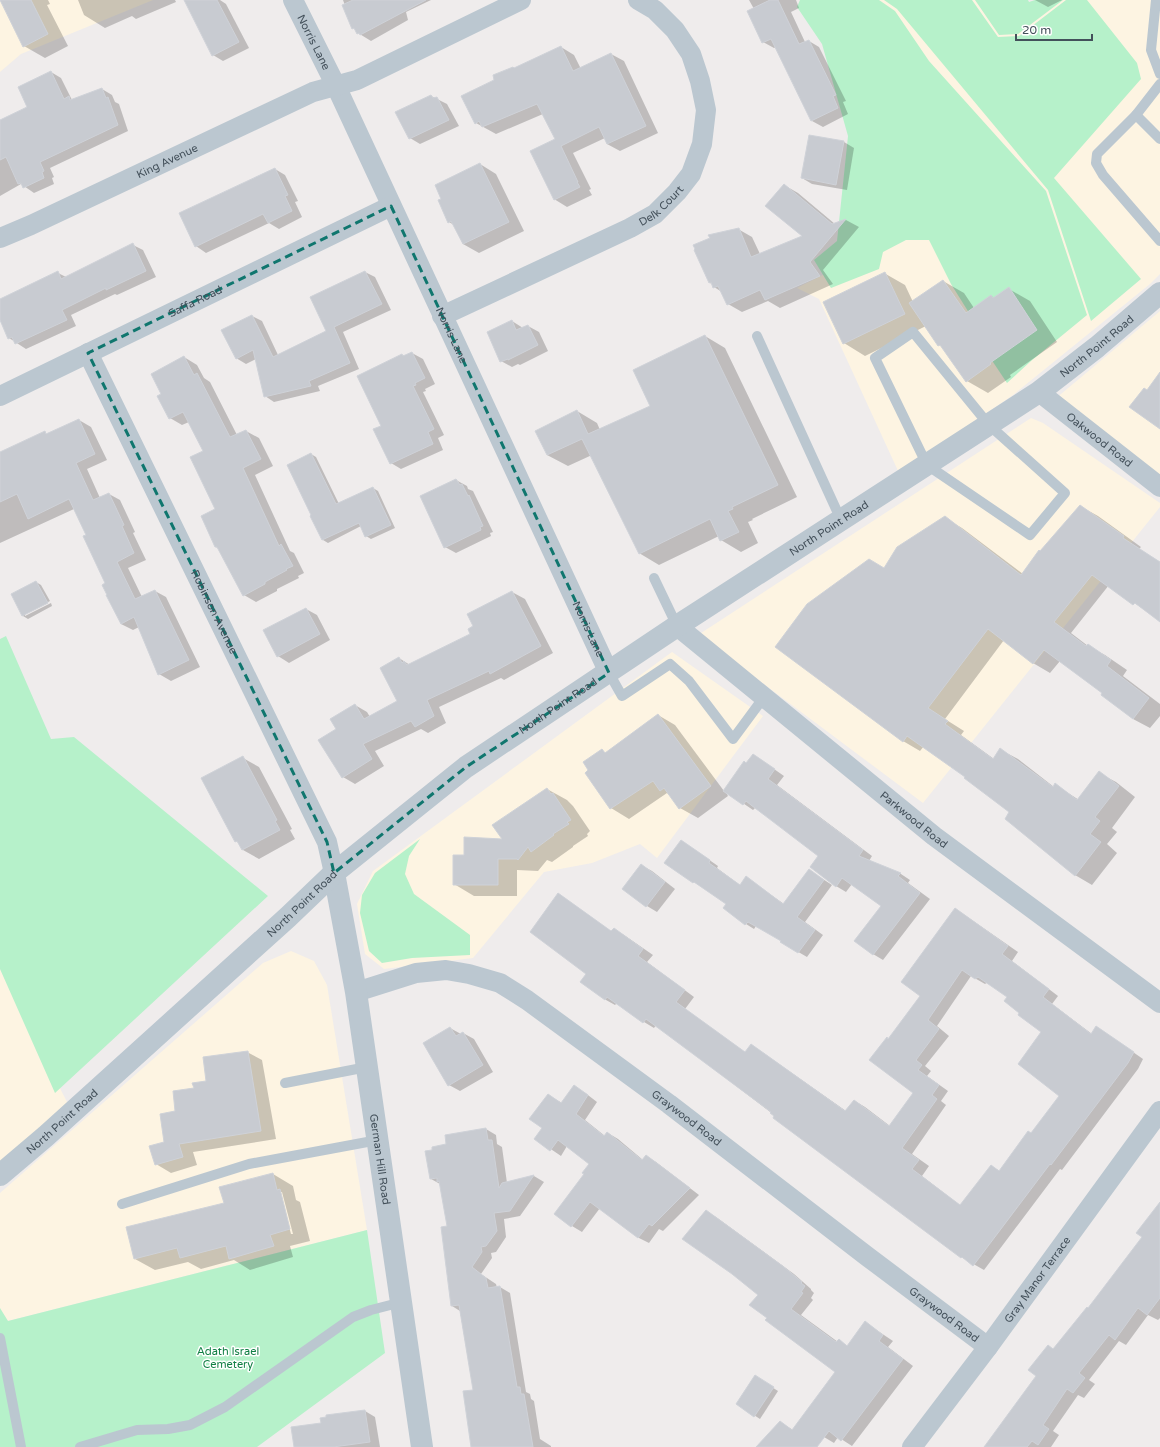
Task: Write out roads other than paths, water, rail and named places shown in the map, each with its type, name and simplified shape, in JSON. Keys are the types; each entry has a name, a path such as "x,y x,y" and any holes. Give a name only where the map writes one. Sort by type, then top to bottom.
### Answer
{"street":[{"name":"Norris Lane","path":"293,0 336,86 609,672"},
{"path":"336,86 356,80 521,0"},
{"name":"Delk Court","path":"442,316 630,228 655,214 677,192 691,174 702,144 706,110 700,81 691,54 674,30 655,10 638,0"},
{"name":"King Avenue","path":"0,238 31,225 314,92 336,86"},
{"name":"Saffa Road","path":"0,396 391,206"},
{"name":"North Point Road","path":"0,1175 46,1136 288,917 334,872 466,768 677,626 1039,392 1097,347 1160,293"},
{"name":"Robinson Avenue","path":"88,353 327,842 334,872"},
{"name":"Oakwood Road","path":"1039,392 1160,487"},
{"name":"Parkwood Road","path":"677,626 934,836 1160,1003"},
{"name":"German Hill Road","path":"334,872 356,992 422,1447"},
{"name":"Graywood Road","path":"356,992 416,973 446,970 469,974 500,983 528,1000 669,1104 856,1248 988,1347"},
{"name":"Gray Manor Terrace","path":"912,1447 988,1347 1160,1111"}],"lane":[{"path":"1156,0 1151,50 1160,74"},
{"path":"1160,84 1136,114 1097,154 1096,163 1103,175 1160,241"},
{"path":"1136,114 1160,139"},
{"path":"913,332 989,424 1065,493 1030,535 927,465 875,358 913,332"},
{"path":"757,336 841,520"},
{"path":"654,578 677,626"},
{"path":"609,672 622,696 670,664 689,681 733,739 764,697"},
{"path":"285,1083 367,1067"},
{"path":"122,1204 249,1164 378,1140"},
{"path":"80,1447 137,1430 168,1429 190,1425 225,1407 353,1316 402,1302"},
{"path":"0,1338 21,1447"}],"park label":[{"name":"Adath Israel Cemetery","path":"228,1357"}]}
